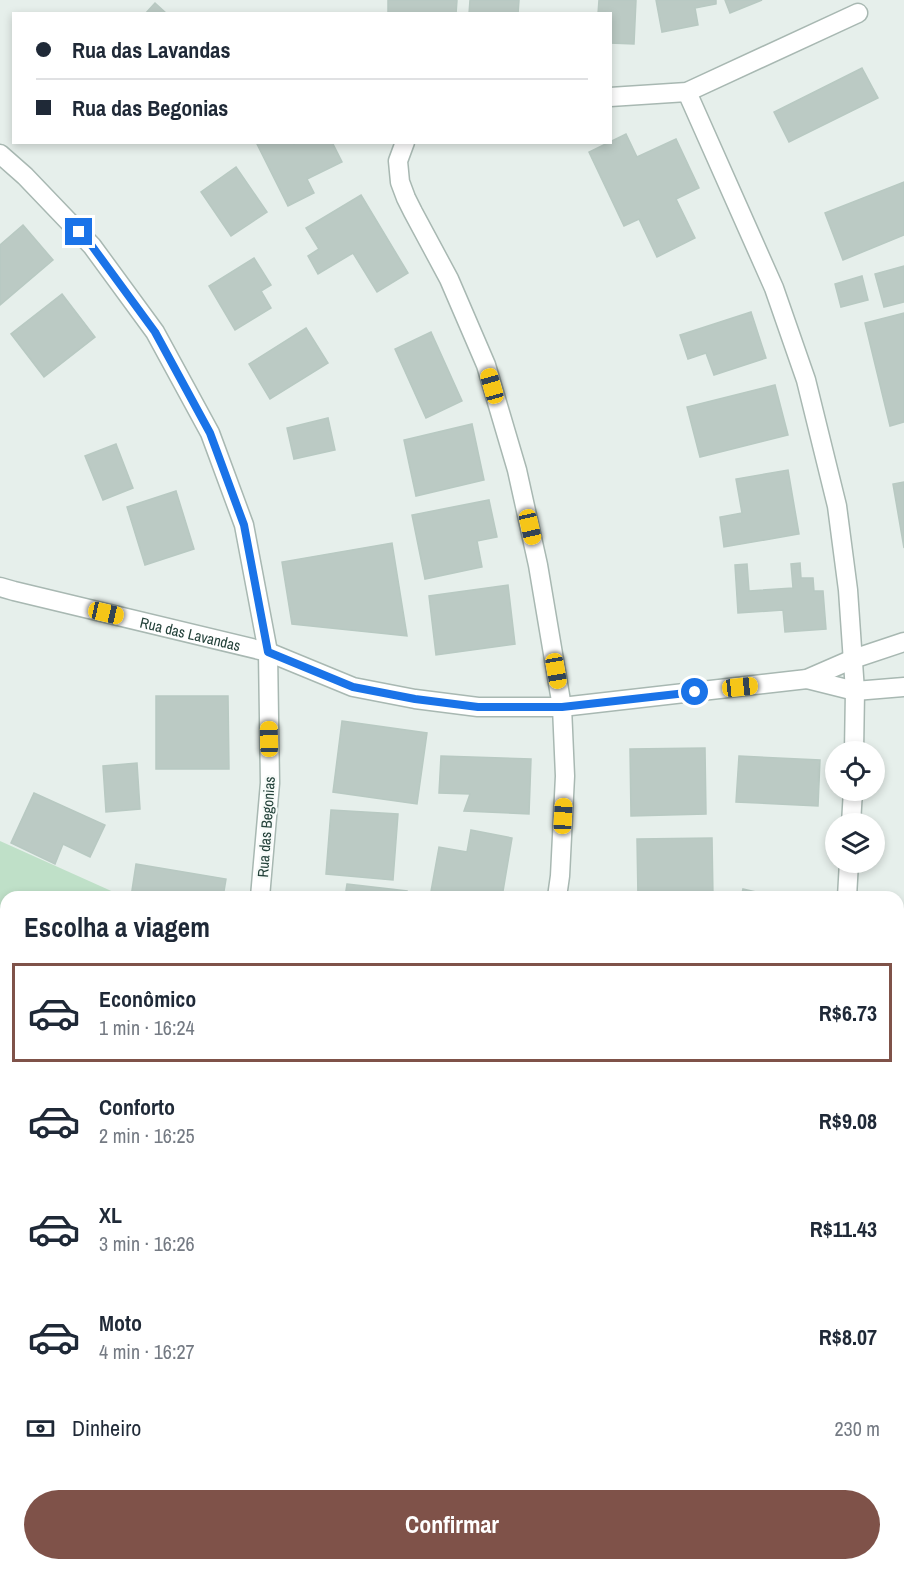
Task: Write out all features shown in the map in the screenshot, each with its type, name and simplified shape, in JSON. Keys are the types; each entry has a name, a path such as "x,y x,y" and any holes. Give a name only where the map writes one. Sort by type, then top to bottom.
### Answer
{"street":[{"path":"612,96 687,92 858,13"},
{"path":"687,92 774,288 806,380 837,506 854,659 854,741"},
{"path":"404,144 398,161 400,182 406,198 449,279 486,365 517,470 538,565 562,707 565,776 558,891"},
{"name":"Rua das Begonias","path":"0,154 25,176 92,246 155,332 210,433 244,525 268,652 270,783 261,891"},
{"name":"Rua das Lavandas","path":"0,587 268,652 353,687 415,699 478,707 562,707 807,679 854,659 904,642"},
{"name":"Rua das Lavandas","path":"807,679 855,691 904,687"},
{"path":"847,891 848,873"}],"green space":[{"path":"0,841 111,891 0,891"}],"building":[{"path":"388,0 457,0 456,12 388,12"},
{"path":"470,0 519,0 518,12 469,12"},
{"path":"599,0 636,0 634,44 612,43 612,12 598,12"},
{"path":"656,0 716,0 716,4 695,8 698,25 662,32"},
{"path":"725,0 762,0 730,13"},
{"path":"155,3 165,12 147,12"},
{"path":"862,68 878,98 789,142 774,112"},
{"path":"626,134 637,157 676,139 699,188 676,199 695,238 657,257 639,219 624,226 589,152 605,144 612,144 612,141"},
{"path":"257,144 333,144 342,162 307,179 314,193 288,206"},
{"path":"236,167 267,212 231,236 201,192"},
{"path":"904,182 904,235 843,260 825,213"},
{"path":"361,195 408,273 377,292 353,253 318,274 308,256 319,249 306,228"},
{"path":"23,225 53,260 0,305 0,245"},
{"path":"254,258 271,285 261,291 271,308 235,330 209,286"},
{"path":"904,266 904,302 884,307 875,274"},
{"path":"862,276 868,300 841,307 835,284"},
{"path":"62,294 95,337 44,377 11,334"},
{"path":"751,312 766,358 714,375 706,353 688,359 680,335"},
{"path":"904,313 904,422 890,426 865,323"},
{"path":"306,328 328,363 270,399 249,364"},
{"path":"431,332 462,401 426,418 395,349"},
{"path":"775,385 788,435 700,457 687,407"},
{"path":"328,418 335,450 294,459 287,428"},
{"path":"472,424 484,480 416,496 404,440"},
{"path":"116,444 133,488 103,500 85,456"},
{"path":"788,470 799,534 724,547 720,517 742,513 736,479"},
{"path":"904,482 904,548 893,484"},
{"path":"176,491 194,549 145,565 127,507"},
{"path":"489,500 497,537 477,541 482,567 425,579 412,515"},
{"path":"392,543 407,636 292,624 282,562"},
{"path":"800,563 801,578 813,578 814,591 823,591 826,629 785,632 783,610 738,613 735,565 747,564 749,591 793,588 791,564"},
{"path":"508,585 515,644 436,655 429,596"},
{"path":"156,696 228,696 229,769 156,769"},
{"path":"342,721 427,733 417,804 333,792"},
{"path":"705,748 706,814 631,816 630,749"},
{"path":"441,756 531,759 529,814 464,811 470,794 439,793"},
{"path":"739,756 820,760 818,806 736,802"},
{"path":"137,763 140,809 106,812 103,766"},
{"path":"34,793 105,825 90,857 63,844 55,864 11,843"},
{"path":"331,810 398,814 393,880 326,874"},
{"path":"471,830 512,838 503,891 431,891 439,847 467,852"},
{"path":"712,838 713,891 638,891 637,839"},
{"path":"136,864 226,879 224,891 132,891"},
{"path":"347,884 407,891 346,891"}],"route":[{"path":"79,232 92,246 155,332 210,433 244,525 268,652 353,687 415,699 478,707 562,707 695,692"}]}
